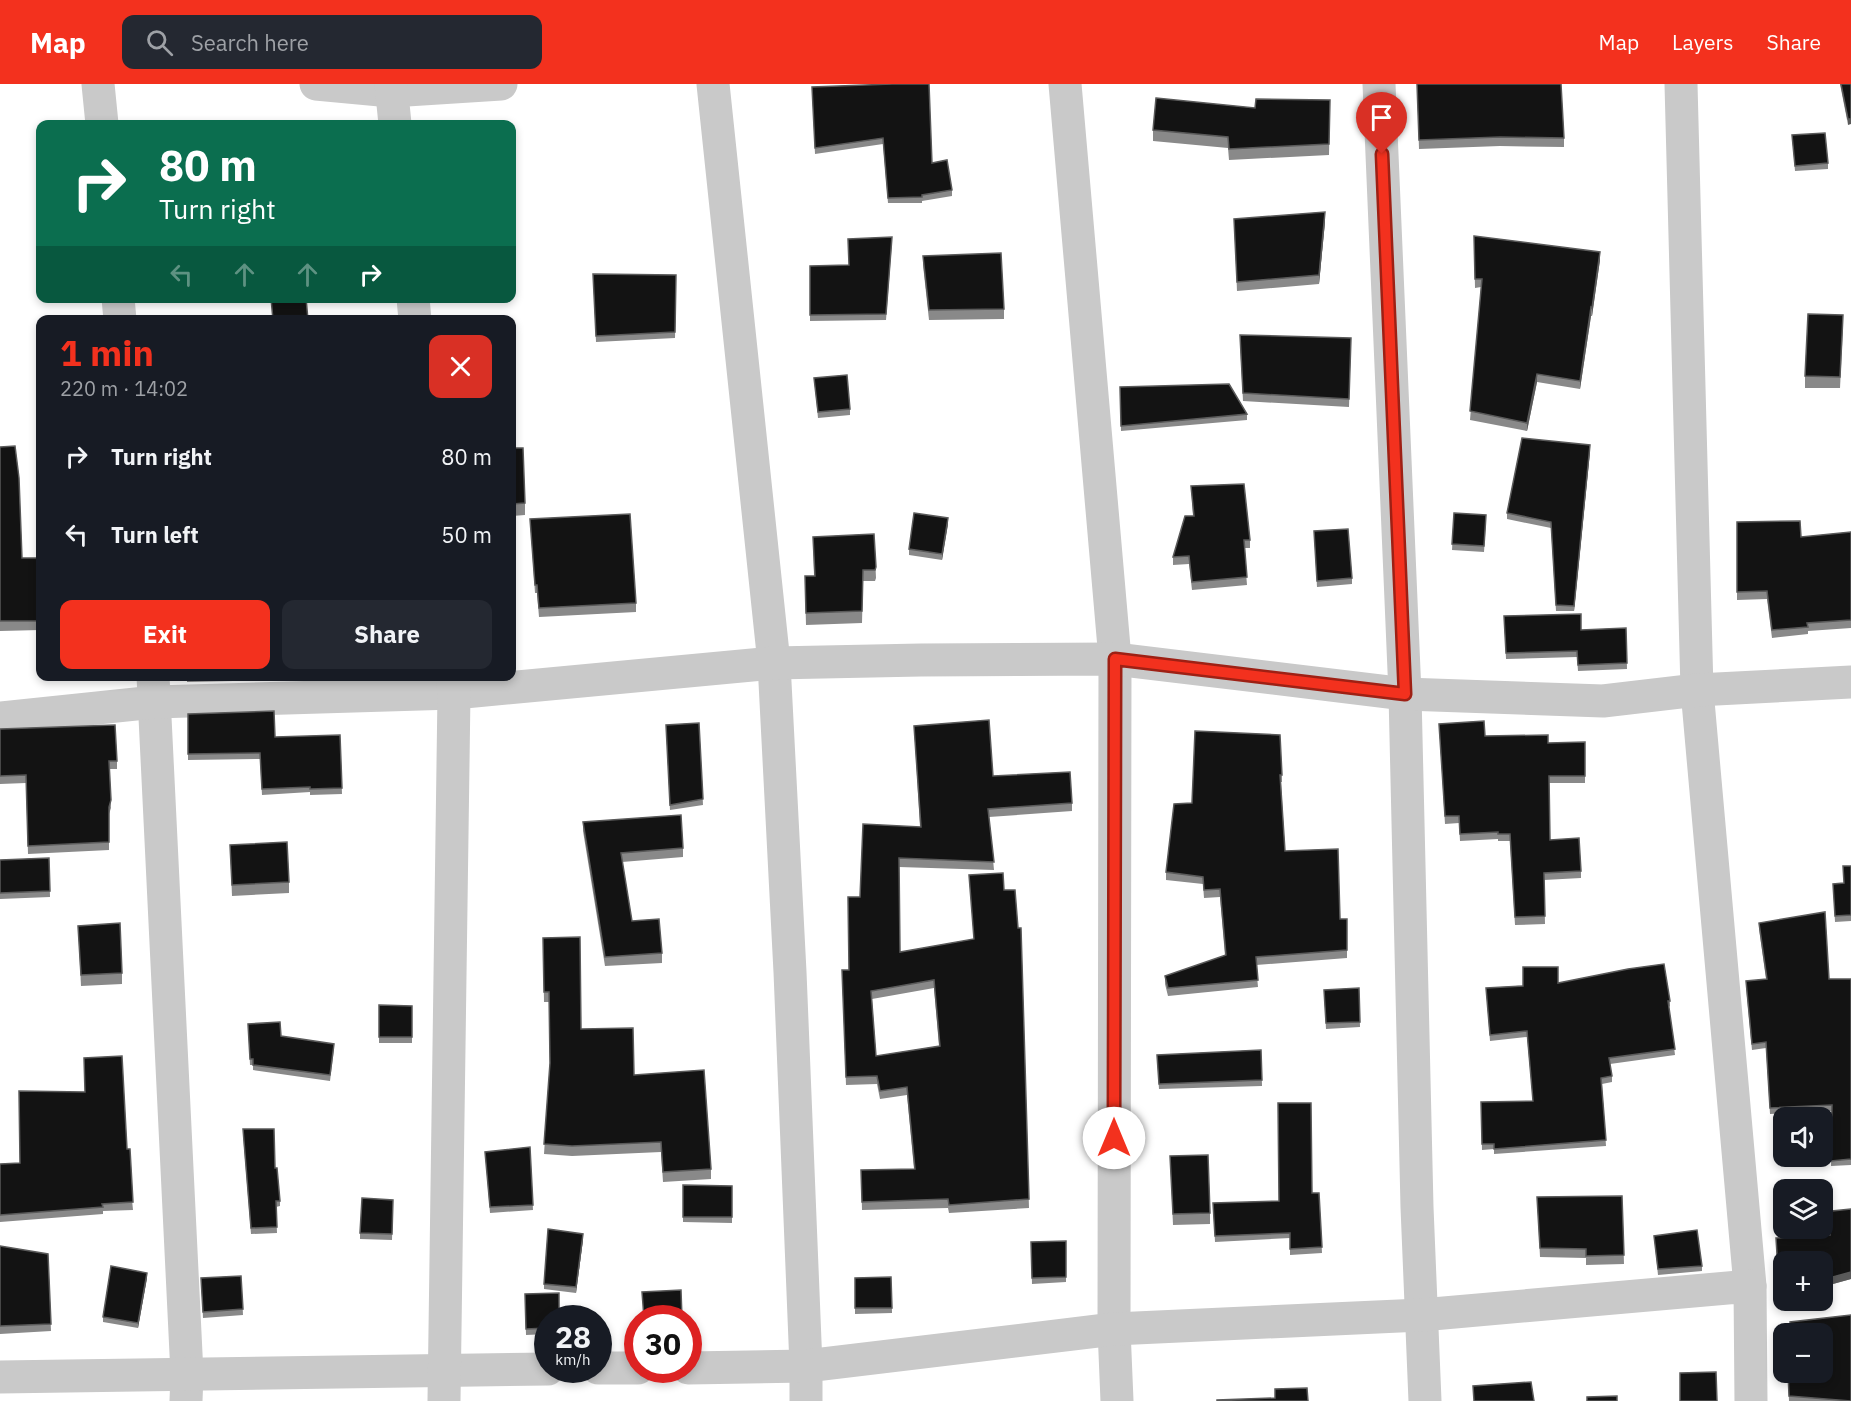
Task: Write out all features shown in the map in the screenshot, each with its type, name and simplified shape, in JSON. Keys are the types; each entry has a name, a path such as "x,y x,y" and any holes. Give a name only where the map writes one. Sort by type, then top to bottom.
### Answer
{"street":[{"path":"98,84 102,120"},
{"path":"316,84 391,87 501,84"},
{"path":"713,84 774,663 790,972 806,1401"},
{"path":"1065,84 1115,659 1114,1329 1117,1401"},
{"path":"1379,84 1405,694 1425,1401"},
{"path":"1681,84 1696,690 1750,1286 1752,1401"},
{"path":"391,87 394,120"},
{"path":"516,681 774,663 1115,659 1405,694 1603,701 1696,690 1851,682"},
{"path":"0,718 154,689 453,685 511,681"},
{"path":"444,1386 453,685"},
{"path":"154,689 187,1388"},
{"path":"702,1368 806,1366 1114,1329 1421,1315 1750,1286"},
{"path":"0,1377 187,1388 444,1386 534,1371"}],"building":[{"path":"929,84 932,163 947,160 952,190 922,195 922,197 888,198 883,138 815,148 812,87"},
{"path":"1417,84 1561,84 1564,138 1500,137 1419,140"},
{"path":"1841,84 1851,84 1851,119 1848,119"},
{"path":"1156,98 1255,108 1256,99 1330,100 1329,144 1229,149 1228,137 1153,130"},
{"path":"1825,133 1828,163 1795,166 1792,135"},
{"path":"1325,212 1319,275 1237,282 1234,219"},
{"path":"1474,236 1600,252 1580,381 1537,374 1527,423 1470,411 1482,279 1475,279"},
{"path":"892,237 886,314 810,315 810,266 849,265 848,239"},
{"path":"1001,253 1004,309 929,310 923,256"},
{"path":"593,274 676,275 675,332 596,336"},
{"path":"271,303 306,303 308,315 273,315"},
{"path":"1808,314 1843,315 1840,377 1805,376"},
{"path":"1240,335 1351,338 1349,399 1243,393"},
{"path":"847,375 850,409 818,412 814,378"},
{"path":"1229,384 1247,414 1121,426 1120,387"},
{"path":"1522,438 1590,445 1574,606 1556,605 1551,522 1507,513"},
{"path":"15,446 19,478 22,558 36,558 36,621 0,621 0,447"},
{"path":"516,448 523,448 525,503 516,504"},
{"path":"1244,484 1250,540 1244,540 1247,577 1192,582 1189,556 1173,557 1185,516 1194,516 1191,486"},
{"path":"914,513 948,518 942,554 909,549"},
{"path":"1454,513 1486,515 1484,546 1452,544"},
{"path":"630,514 636,603 539,608 530,519"},
{"path":"1800,521 1801,537 1851,532 1851,620 1807,623 1808,627 1772,630 1767,591 1737,592 1737,522"},
{"path":"1348,529 1352,578 1317,581 1314,531"},
{"path":"874,534 876,567 875,570 863,570 862,611 806,613 805,576 815,576 813,537"},
{"path":"1581,614 1581,630 1626,628 1627,663 1578,665 1577,651 1506,653 1504,616"},
{"path":"274,711 275,737 340,735 342,788 262,789 260,753 188,754 188,714"},
{"path":"989,720 993,776 1070,772 1072,803 988,809 994,862 899,858 900,952 974,939 969,875 1003,873 1004,890 1015,890 1018,928 1021,928 1029,1199 949,1205 948,1199 862,1202 861,1170 915,1169 907,1087 880,1091 877,1076 846,1077 842,970 849,970 848,897 860,897 863,824 921,827 914,726","holes":["934,980 940,1046 876,1056 871,991"]},
{"path":"1484,721 1485,736 1548,735 1548,743 1585,742 1585,776 1549,776 1550,840 1579,838 1581,871 1544,873 1545,916 1515,917 1510,834 1498,834 1498,832 1460,834 1459,816 1445,816 1439,724"},
{"path":"699,723 703,799 670,805 666,725"},
{"path":"115,725 117,761 109,761 111,800 109,842 28,846 26,775 0,776 0,729"},
{"path":"1195,731 1280,735 1285,851 1338,849 1340,919 1347,919 1347,950 1256,957 1258,980 1168,988 1165,976 1226,955 1220,889 1204,890 1203,877 1166,872 1174,804 1192,803"},
{"path":"681,815 683,848 621,853 632,921 659,919 662,953 605,957 583,822"},
{"path":"287,842 289,882 232,885 230,845"},
{"path":"49,858 50,891 0,893 0,860"},
{"path":"1843,866 1851,866 1851,915 1835,916 1833,884 1844,883"},
{"path":"1825,912 1829,979 1851,979 1851,1159 1833,1161 1832,1105 1770,1108 1766,1042 1752,1044 1746,981 1767,979 1759,923"},
{"path":"120,923 122,973 81,975 78,926"},
{"path":"580,937 581,1029 633,1028 634,1075 704,1070 711,1169 663,1172 661,1142 572,1146 544,1144 550,1063 549,992 544,992 543,938"},
{"path":"1664,964 1675,1049 1609,1058 1612,1076 1601,1078 1606,1140 1494,1149 1494,1144 1482,1144 1481,1102 1533,1101 1527,1031 1490,1035 1486,988 1523,986 1523,967 1558,967 1558,983"},
{"path":"1359,988 1360,1022 1326,1023 1324,990"},
{"path":"379,1005 412,1006 412,1037 379,1037"},
{"path":"280,1022 281,1036 334,1044 330,1075 253,1065 253,1059 250,1059 248,1024"},
{"path":"1261,1050 1262,1080 1159,1084 1157,1055"},
{"path":"122,1056 127,1149 130,1149 133,1202 102,1204 103,1207 0,1215 0,1164 20,1163 19,1091 85,1092 84,1058"},
{"path":"1278,1103 1311,1103 1312,1193 1319,1193 1322,1247 1290,1249 1290,1233 1215,1236 1213,1203 1279,1201"},
{"path":"243,1129 274,1129 275,1168 277,1168 280,1201 276,1201 277,1227 251,1228"},
{"path":"530,1147 533,1205 490,1207 485,1152"},
{"path":"1208,1155 1210,1213 1173,1214 1170,1156"},
{"path":"683,1185 732,1186 732,1217 683,1217"},
{"path":"1622,1196 1624,1255 1586,1256 1586,1249 1540,1248 1537,1197"},
{"path":"362,1198 393,1200 392,1234 360,1233"},
{"path":"1851,1209 1851,1272 1833,1277 1833,1251 1777,1251 1776,1239 1833,1239 1833,1211"},
{"path":"548,1229 583,1234 576,1287 544,1284"},
{"path":"1697,1230 1702,1266 1658,1269 1654,1236"},
{"path":"1066,1241 1066,1277 1032,1278 1031,1242"},
{"path":"0,1246 48,1254 51,1324 0,1326"},
{"path":"111,1266 147,1273 138,1323 103,1317"},
{"path":"241,1276 243,1309 203,1312 201,1278"},
{"path":"891,1277 892,1308 855,1308 855,1278"},
{"path":"681,1290 682,1305 643,1305 642,1292"},
{"path":"559,1293 559,1305 534,1305 534,1329 526,1329 525,1294"},
{"path":"1851,1315 1851,1401 1789,1396 1788,1383 1833,1383 1833,1323 1790,1322"},
{"path":"1716,1372 1717,1401 1680,1401 1680,1373"},
{"path":"1531,1382 1534,1401 1474,1401 1473,1386"},
{"path":"1307,1388 1308,1401 1217,1401 1275,1398 1275,1389"},
{"path":"1617,1396 1617,1401 1587,1401 1587,1397"}],"route":[{"path":"1114,1138 1115,659 1405,694 1382,154"}]}
